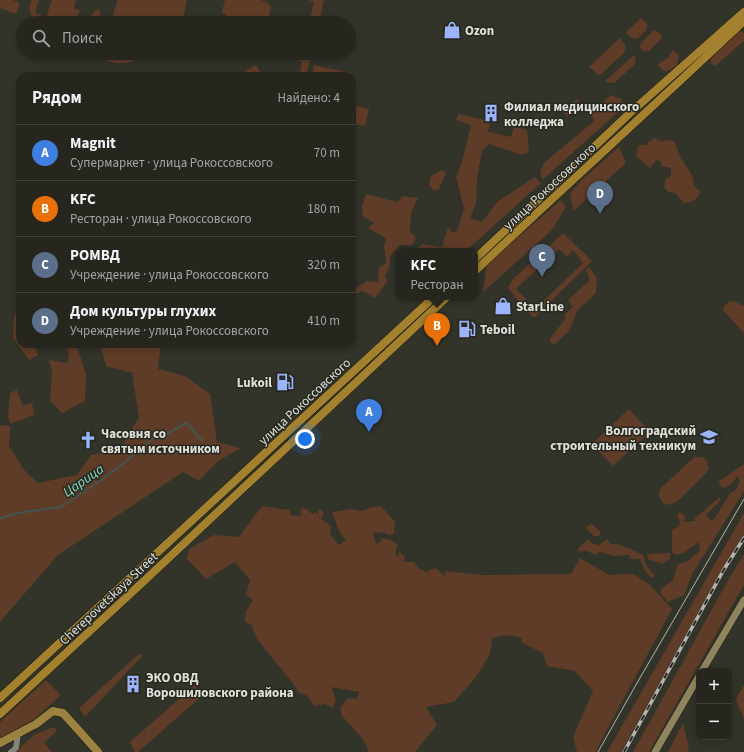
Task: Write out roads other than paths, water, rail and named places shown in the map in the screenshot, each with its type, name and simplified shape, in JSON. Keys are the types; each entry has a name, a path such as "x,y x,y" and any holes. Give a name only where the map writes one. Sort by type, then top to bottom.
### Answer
{"highway":[{"name":"улица Рокоссовского","path":"478,256 630,113 744,12"},
{"name":"улица Рокоссовского","path":"478,268 744,21"},
{"name":"улица Рокоссовского","path":"225,489 431,300"},
{"name":"улица Рокоссовского","path":"232,498 444,300"},
{"name":"Cherepovetskaya Street","path":"0,698 225,489"},
{"name":"Cherepovetskaya Street","path":"0,714 232,498"}],"main road":[{"path":"704,668 744,600"},
{"path":"655,752 696,681"},
{"path":"0,743 36,724 53,711 63,713 98,752"}],"street":[{"path":"11,752 16,748 18,733"}],"waterway":[{"name":"Царица","path":"0,518 18,513 61,507 110,474 155,437 159,438 187,423 202,441"}],"tram line":[{"path":"598,752 744,499"}],"railway":[{"path":"624,752 723,571 744,538"}],"place":[{"name":"Ozon","path":"452,30"},
{"name":"Филиал медицинского колледжа","path":"491,113"},
{"name":"Дом культуры глухих","path":"600,214"},
{"name":"РОМВД","path":"542,277"},
{"name":"StarLine","path":"503,306"},
{"name":"Teboil","path":"467,329"},
{"name":"KFC","path":"437,346"},
{"name":"Lukoil","path":"285,382"},
{"name":"Magnit","path":"369,432"},
{"name":"Волгоградский строительный техникум","path":"709,437"},
{"name":"Часовня со святым источником","path":"88,440"},
{"name":"ЭКО ОВД Ворошиловского района","path":"133,684"}]}
